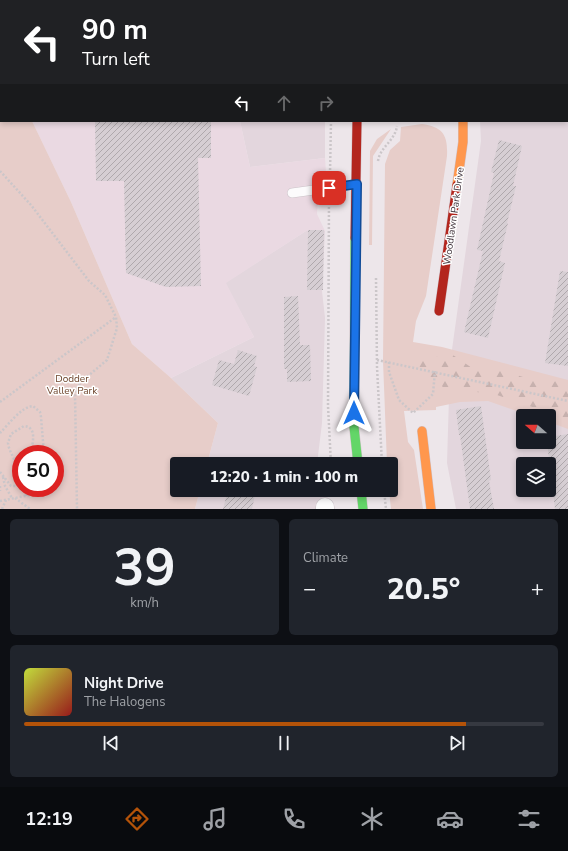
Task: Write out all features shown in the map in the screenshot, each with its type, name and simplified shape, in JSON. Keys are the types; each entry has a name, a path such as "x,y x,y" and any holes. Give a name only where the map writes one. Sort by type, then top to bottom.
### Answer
{"main road":[{"path":"357,122 354,427 357,457"},
{"name":"Woodlawn Park Drive","path":"439,311 463,142 463,122"},
{"path":"422,431 431,509"},
{"path":"362,497 363,509"}],"lane":[{"path":"292,194 357,184"}],"path":[{"path":"330,457 328,406 329,188 331,122"},
{"path":"377,169 379,154 392,140 397,126"},
{"path":"0,171 31,205 89,281 105,294 116,317 117,328 107,360 82,381 77,388 77,509"},
{"path":"329,252 334,252"},
{"path":"376,273 377,360 382,457"},
{"path":"0,402 116,317"},
{"path":"377,360 435,371 568,401"},
{"path":"389,362 389,372 399,400 413,413 432,394 435,371"},
{"path":"0,433 23,410 29,406 33,406 40,412 43,445"},
{"path":"12,456 8,447 8,438 11,434 24,426 30,427 32,431 31,445"},
{"path":"0,472 12,486"},
{"path":"3,477 5,486 14,498 30,509"},
{"path":"0,486 0,492"},
{"path":"0,502 20,497"},
{"path":"385,497 386,509"},
{"path":"2,509 6,500"}],"shaded area":[{"path":"32,122 240,122 250,167 325,158 326,173 319,182 317,214 325,231 306,231 226,283 254,337 171,378 132,344 71,202"},
{"path":"240,122 325,122 325,158 250,167"},
{"path":"480,122 568,122 568,509 456,509 447,463 450,364 481,141"},
{"path":"306,231 325,231 322,291 325,318 322,423 318,457 209,457 218,423 171,378 254,337 225,283"},
{"path":"198,497 328,497 329,509 195,509"}],"green space":[{"name":"Dodder Valley Park","path":"0,122 32,122 71,202 132,344 171,378 218,423 209,457 170,457 170,497 198,497 195,509 0,509"},
{"path":"422,124 435,127 443,133 447,149 426,296 416,321 413,342 442,347 568,380 568,429 556,425 556,409 516,409 516,411 488,401 460,402 436,407 436,410 404,411 408,442 414,450 423,509 391,509 390,497 398,497 398,457 387,457 383,361 385,164 390,150 400,141 401,127"},
{"path":"391,129 373,156 372,245 369,245 370,151 377,139"},
{"path":"450,353 475,370 501,370 545,384 556,381 568,390 568,419 556,415 556,409 538,409 497,395 443,387 406,359 426,360"}],"building":[{"path":"95,122 211,122 211,158 198,158 201,286 166,287 126,273 124,181 96,181"},
{"path":"499,140 522,146 513,186 516,186 499,261 505,263 488,338 464,332 483,251 477,250 494,173 491,172"},
{"path":"308,230 324,230 323,290 307,290"},
{"path":"560,271 568,272 568,366 545,363"},
{"path":"298,296 300,345 310,345 311,381 287,382 287,369 284,369 284,297"},
{"path":"238,350 257,356 254,366 257,367 249,396 212,385 219,360 234,364"},
{"path":"481,406 491,480 489,481 494,509 470,509 459,435 456,410"},
{"path":"568,434 568,509 555,509 554,497 556,497 556,457 549,457 548,449 556,449 556,436"},
{"path":"226,497 255,497 252,509 223,509"}],"traffic: fast":[{"path":"355,238 354,427 357,457"},
{"path":"362,497 363,509"}],"traffic: slow":[{"path":"457,185 463,142 463,122"},
{"path":"422,431 431,509"}],"traffic: jam":[{"path":"355,238 357,122"},
{"path":"439,311 457,185"}],"route":[{"path":"329,188 357,184 354,413"}]}
